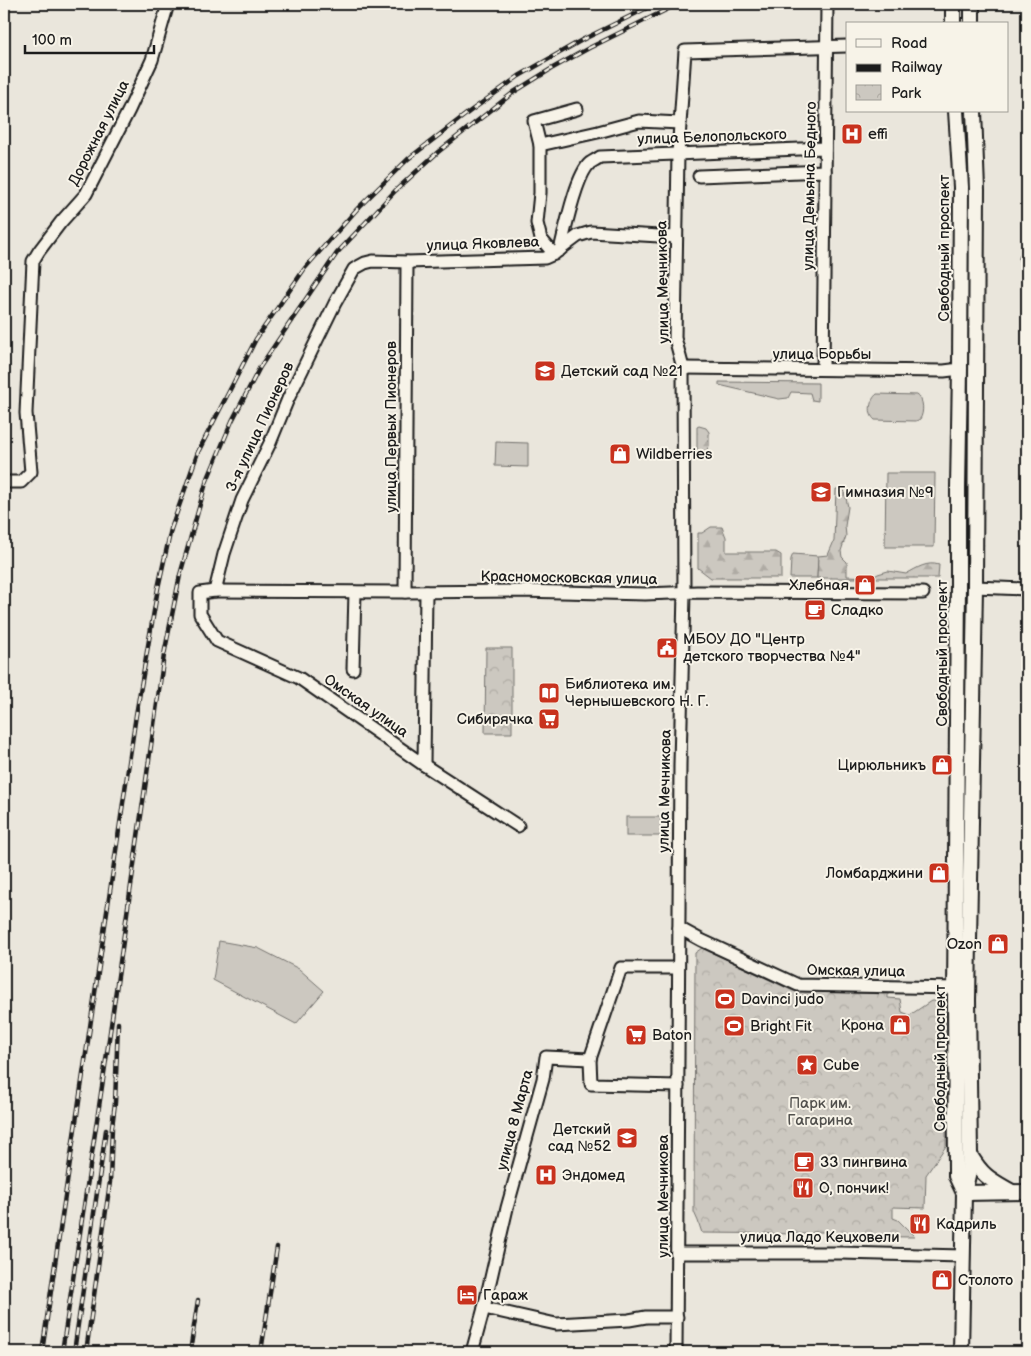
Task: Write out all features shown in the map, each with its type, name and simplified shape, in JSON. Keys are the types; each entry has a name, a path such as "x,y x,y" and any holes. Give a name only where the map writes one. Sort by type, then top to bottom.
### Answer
{"main road":[{"path":"953,4 953,22"},
{"path":"972,4 972,22"},
{"name":"Свободный проспект","path":"956,112 961,186 958,584 962,988 970,1155 969,1171 964,1193 961,1352"},
{"name":"Свободный проспект","path":"964,1193 956,1176 975,587 977,190 974,112"},
{"path":"958,584 975,587"},
{"path":"970,1155 978,1169 989,1179 1013,1192"},
{"path":"964,1193 1027,1192"}],"street":[{"name":"Дорожная улица","path":"4,482 21,482 30,472 26,413 34,261 61,222 86,194 152,60 168,4"},
{"name":"улица Демьяна Бедного","path":"822,369 827,4"},
{"path":"827,46 846,46"},
{"name":"улица Мечникова","path":"676,1352 678,928 684,592 683,368 676,338 676,237 678,154 685,51 827,46"},
{"path":"557,252 541,239 537,223 540,193 540,145 534,121 577,109"},
{"path":"540,145 638,121 680,123"},
{"name":"улица Белопольского","path":"557,252 582,175 589,164 600,157 826,148"},
{"path":"699,176 825,172"},
{"name":"улица Яковлева","path":"373,261 539,259 546,258 557,252 578,236 591,232 676,237"},
{"name":"3-я улица Пионеров","path":"215,591 224,554 242,500 270,443 288,399 354,269 373,261"},
{"name":"улица Первых Пионеров","path":"405,592 407,262"},
{"name":"улица Борьбы","path":"683,368 944,371 960,369"},
{"path":"975,587 1027,589"},
{"name":"Красномосковская улица","path":"215,591 520,591 645,594 684,592 923,593"},
{"name":"Омская улица","path":"215,591 200,593 200,614 217,641 299,678 424,765 518,826"},
{"path":"353,668 355,592"},
{"path":"424,765 426,592"},
{"name":"Омская улица","path":"678,928 798,985 962,988"},
{"path":"678,968 621,968 590,1059 591,1084 678,1086"},
{"name":"улица 8 Марта","path":"472,1352 507,1208 543,1079 546,1057 590,1059"},
{"name":"улица Ладо Кецховели","path":"677,1253 832,1253 963,1256"},
{"path":"484,1308 556,1324 629,1320 646,1317 677,1317"}],"green space":[{"path":"719,382 818,383 818,401 812,400 810,393 791,392 788,398 779,399 719,385"},
{"path":"877,394 917,395 923,406 920,419 916,421 875,420 871,414 870,407"},
{"path":"697,427 706,428 709,432 709,446 706,451 697,451"},
{"path":"496,442 528,443 528,467 495,466"},
{"path":"886,473 935,473 934,547 885,547"},
{"path":"836,489 844,489 848,507 845,526 846,536 841,551 842,557 847,562 847,576 873,577 888,571 906,574 922,566 935,564 939,565 938,578 817,578 818,556 828,555 834,541"},
{"path":"711,527 722,527 726,537 726,552 776,552 781,555 781,578 711,578 698,568 698,533 702,533"},
{"path":"793,554 818,556 817,578 790,578"},
{"path":"486,648 512,648 512,733 485,733"},
{"path":"626,817 661,817 661,836 626,836"},
{"path":"219,941 258,948 299,969 324,991 296,1024 213,980"},
{"name":"Парк им. Гагарина","path":"702,948 793,991 888,994 888,998 900,999 902,1012 910,1015 931,1001 946,1001 946,1146 926,1175 925,1208 893,1207 893,1218 898,1220 915,1237 830,1236 827,1232 813,1232 810,1234 702,1233 694,1212 695,953"}],"railway":[{"path":"42,1352 136,715 158,588 171,529 198,452 256,339 305,268 358,208 408,159 519,76 582,40 655,4"},
{"path":"62,1352 164,655 180,575 206,483 232,421 260,367 337,253 395,191 438,152 514,92 589,48 678,4"},
{"path":"86,1352 110,1182 118,1023"},
{"path":"74,1352 106,1130"},
{"path":"261,1352 277,1247"},
{"path":"190,1352 198,1300"}],"place":[{"name":"effi","path":"852,134"},
{"name":"Детский сад №21","path":"545,371"},
{"name":"Wildberries","path":"620,454"},
{"name":"Гимназия №9","path":"821,492"},
{"name":"Хлебная","path":"865,585"},
{"name":"Сладко","path":"815,610"},
{"name":"МБОУ ДО \"Центр детского творчества №4\"","path":"667,648"},
{"name":"Библиотека им. Чернышевского Н. Г.","path":"549,693"},
{"name":"Сибирячка","path":"549,719"},
{"name":"Цирюльникъ","path":"942,765"},
{"name":"Ломбарджини","path":"939,873"},
{"name":"Ozon","path":"998,944"},
{"name":"Davinci judo","path":"725,999"},
{"name":"Крона","path":"900,1025"},
{"name":"Bright Fit","path":"734,1026"},
{"name":"Baton","path":"636,1035"},
{"name":"Cube","path":"807,1065"},
{"name":"Детский сад №52","path":"627,1138"},
{"name":"33 пингвина","path":"804,1162"},
{"name":"Эндомед","path":"546,1175"},
{"name":"О, пончик!","path":"803,1188"},
{"name":"Кадриль","path":"920,1224"},
{"name":"Столото","path":"942,1280"},
{"name":"Гараж","path":"467,1295"}]}
